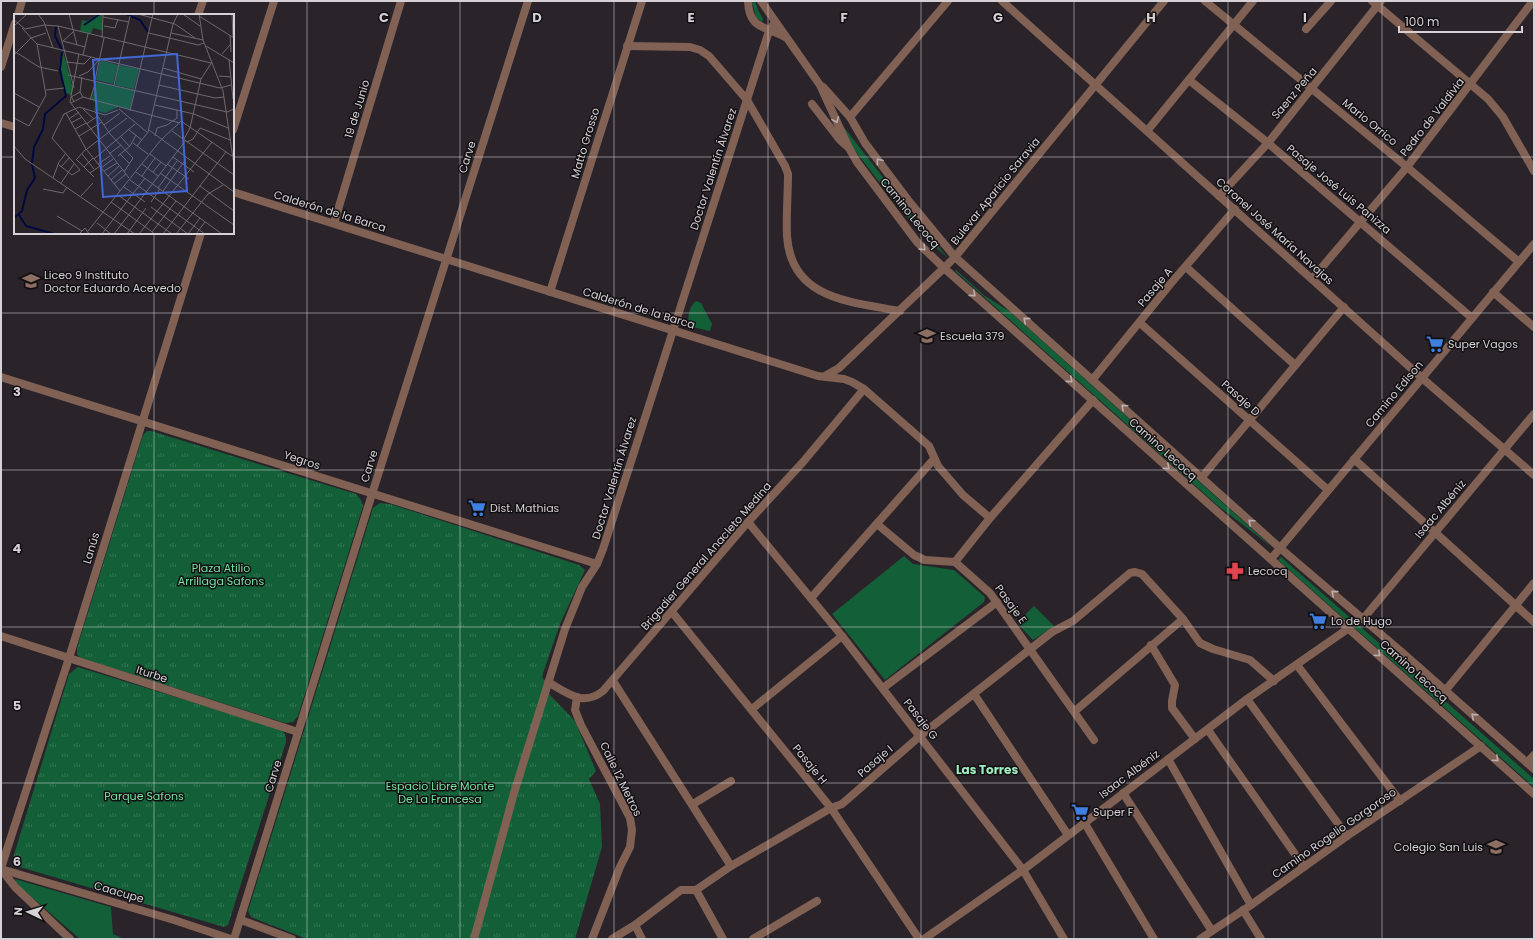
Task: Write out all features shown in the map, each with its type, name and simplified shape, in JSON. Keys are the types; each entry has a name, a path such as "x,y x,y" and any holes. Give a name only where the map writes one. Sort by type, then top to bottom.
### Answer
{"street":[{"path":"18,14 22,1"},
{"path":"198,14 202,1"},
{"path":"234,127 274,1"},
{"name":"19 de Junio","path":"334,223 401,1"},
{"name":"Carve","path":"232,939 241,920 372,494 528,1"},
{"name":"Matto Grosso","path":"550,292 642,1"},
{"path":"748,1 750,14 759,27 778,33 786,38"},
{"name":"Camino Lecocq","path":"761,1 820,85 849,148 917,242 944,268 1534,794"},
{"path":"850,117 948,1"},
{"name":"Coronel José María Navajas","path":"1002,1 1422,378 1534,475"},
{"name":"Bulevar Aparicio Saravia","path":"825,376 839,368 955,257 1164,1"},
{"name":"Mario Orrico","path":"1205,1 1407,167 1519,262"},
{"path":"1147,131 1253,1"},
{"path":"1306,29 1331,1"},
{"name":"Pedro de Valdivia","path":"1312,279 1407,167 1472,84 1533,1"},
{"path":"1377,3 1488,99 1503,117 1534,171"},
{"name":"Saenz Peña","path":"1219,196 1268,143 1312,89 1377,3"},
{"name":"Doctor Valentín Álvarez","path":"474,939 514,793 548,682 573,606 597,564 769,31 775,22"},
{"path":"1,67 14,26"},
{"path":"627,46 690,47 700,50 709,56 747,100 788,174 787,236 793,260 806,280 818,291 830,297 900,311"},
{"name":"Pasaje José Luis Panizza","path":"1189,80 1268,143 1361,221 1472,318"},
{"name":"Camino Lecocq","path":"820,85 829,92 850,117 865,143 955,257 1280,548 1363,618 1534,770"},
{"path":"812,104 840,140 849,148"},
{"path":"1,123 14,127"},
{"name":"Calderón de la Barca","path":"234,192 672,330 825,376 852,382 864,389 929,446 938,466 963,495 990,518"},
{"name":"Pasaje A","path":"1093,379 1235,210"},
{"name":"Lanús","path":"1,868 69,658 201,234"},
{"name":"Camino Edison","path":"1271,559 1534,244"},
{"path":"1186,267 1295,365"},
{"path":"1494,292 1534,327"},
{"path":"1202,477 1344,307"},
{"name":"Pasaje D","path":"1140,323 1328,490"},
{"name":"Yegros","path":"1,377 597,564"},
{"name":"Brigadier General Anacleto Medina","path":"576,697 583,699 593,698 613,681 748,522 803,462 864,389"},
{"path":"877,524 920,559 955,562 990,518 1093,400"},
{"name":"Isaac Albéniz","path":"1363,618 1534,414"},
{"path":"811,598 934,459"},
{"path":"1354,459 1534,622"},
{"name":"Pasaje G","path":"748,522 883,688 1022,870 1064,939"},
{"name":"Pasaje E","path":"955,562 990,592 1094,740"},
{"name":"Pasaje I","path":"612,939 635,925 681,890 696,890 731,866 831,808 842,804 920,736 1052,632 1073,622 1130,572 1142,574 1183,619"},
{"path":"1445,691 1534,583"},
{"path":"883,688 997,602"},
{"name":"Pasaje H","path":"672,612 831,808 919,939"},
{"path":"1075,711 1183,619 1200,642 1213,649 1250,660 1274,681"},
{"name":"Isaac Albéniz","path":"924,939 1022,870 1247,699 1349,628"},
{"name":"Iturbe","path":"1,636 298,732"},
{"path":"752,709 842,636"},
{"path":"1151,645 1175,685 1172,708 1195,739"},
{"path":"1296,665 1400,801"},
{"path":"613,681 693,804 731,866"},
{"path":"548,682 576,697"},
{"path":"974,694 1068,834"},
{"name":"Calle 12 Metros","path":"576,697 575,710 581,725 630,818 632,830 630,847 620,867 592,939"},
{"path":"1247,699 1347,836"},
{"path":"1208,730 1304,867"},
{"name":"Camino Rogelio Gorgoroso","path":"1200,939 1251,905 1347,836 1481,746"},
{"path":"1527,763 1534,755"},
{"path":"1168,759 1251,905"},
{"path":"693,804 731,781"},
{"path":"1123,793 1212,931"},
{"path":"1084,822 1154,939"},
{"path":"1,868 16,887 70,939"},
{"name":"Caacupe","path":"1,868 232,939"},
{"path":"696,890 723,939"},
{"path":"753,939 817,901"},
{"path":"1243,910 1261,939"},
{"path":"241,920 292,939"},
{"path":"635,925 642,939"}],"green space":[{"path":"752,1 755,1 763,19 762,22 756,18"},
{"path":"843,126 916,220 948,258 933,245 897,205 853,148"},
{"path":"956,270 985,296 1009,311 1272,547 1217,505 955,271"},
{"path":"696,301 701,303 712,324 710,331 692,327 689,323 688,317 692,305"},
{"name":"Plaza Atilio Arrillaga Safons","path":"147,431 356,494 361,500 363,506 298,716 293,722 285,723 81,658 77,655 77,648 143,435"},
{"name":"Espacio Libre Monte De La Francesa","path":"380,503 390,504 579,565 585,570 560,624 542,676 550,695 575,721 596,771 589,779 600,804 602,847 575,939 307,939 251,917 248,911 373,508"},
{"path":"904,556 913,564 954,570 985,597 984,602 885,680 832,614"},
{"path":"1281,557 1534,779 1534,787 1278,560"},
{"path":"1034,606 1054,626 1033,640 1018,624 1018,622"},
{"name":"Parque Safons","path":"78,667 277,728 284,732 286,742 228,925 224,927 13,865 13,858 69,674"},
{"path":"15,879 111,907 113,934 124,939 80,939 20,887"}],"place":[{"name":"Liceo 9 Instituto Doctor Eduardo Acevedo","path":"31,281"},
{"name":"Escuela 379","path":"927,336"},
{"name":"Super Vagos","path":"1435,344"},
{"name":"Dist. Mathias","path":"477,508"},
{"name":"Lecocq","path":"1235,571"},
{"name":"Lo de Hugo","path":"1318,621"},
{"name":"Super F","path":"1080,812"},
{"name":"Colegio San Luis","path":"1496,847"}],"district":[{"name":"Las Torres","path":"987,770"}]}
